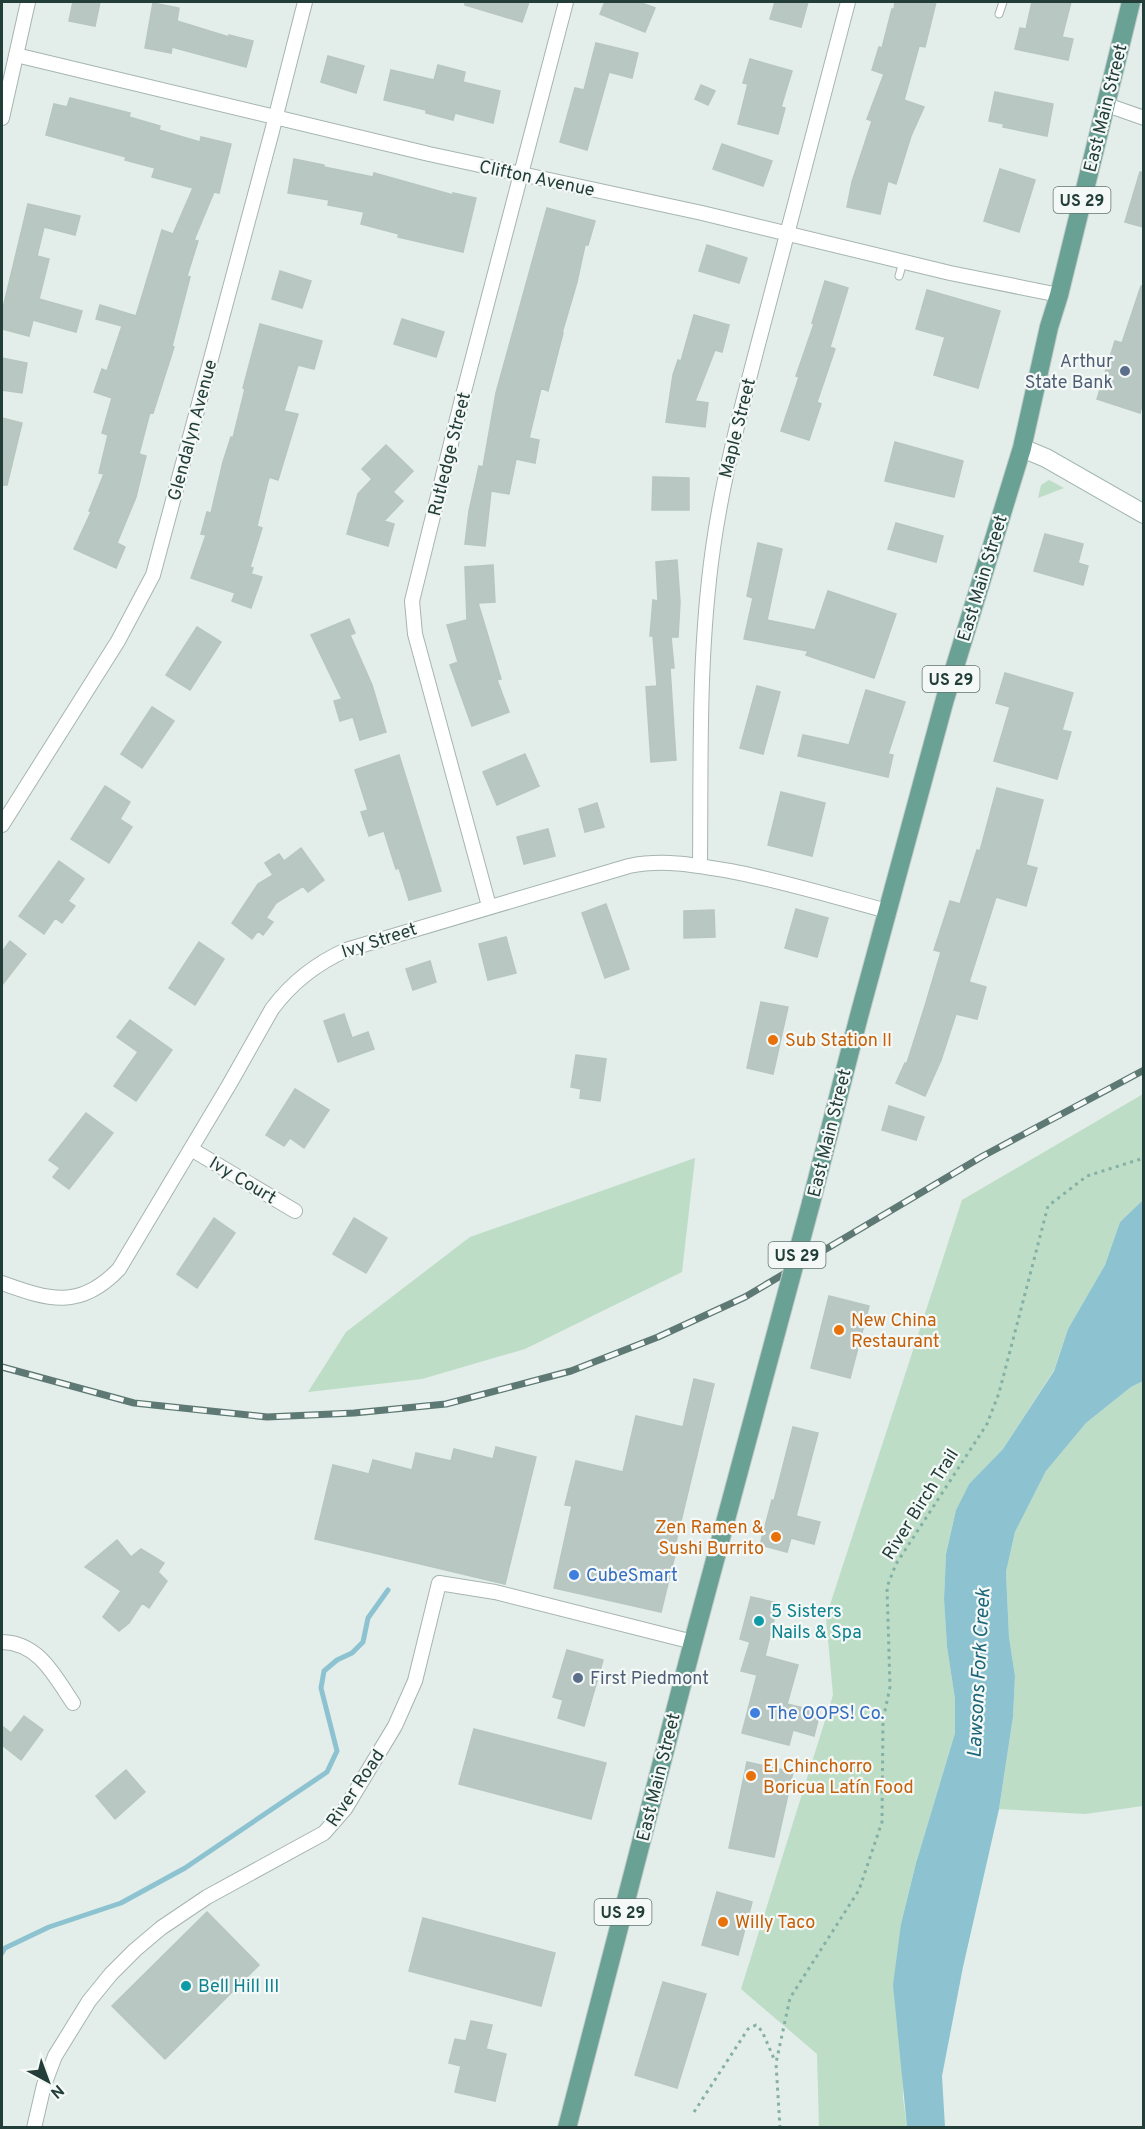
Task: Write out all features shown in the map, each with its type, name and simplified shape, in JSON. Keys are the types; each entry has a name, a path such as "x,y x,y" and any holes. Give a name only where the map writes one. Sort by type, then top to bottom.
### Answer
{"main road":[{"name":"East Main Street","path":"567,2127 887,911 945,699 1022,448 1131,2"}],"street":[{"path":"2,118 28,2"},
{"name":"Glendalyn Avenue","path":"2,825 118,640 153,574 305,2"},
{"name":"Rutledge Street","path":"489,906 415,634 412,601 462,399 567,2"},
{"name":"Maple Street","path":"700,866 702,656 713,547 733,440 848,2"},
{"name":"Clifton Avenue","path":"16,55 429,154 903,262 1059,295"},
{"path":"1107,105 1143,118"},
{"path":"1022,448 1046,458 1143,514"},
{"name":"Ivy Street","path":"2,1283 50,1298 66,1299 81,1296 108,1280 119,1269 272,1009 304,974 324,960 346,950 629,866 664,862 700,866 781,881 887,911"},
{"name":"Ivy Court","path":"191,1149 295,1211"},
{"name":"River Road","path":"34,2127 44,2085 55,2056 89,2001 111,1974 161,1928 207,1897 324,1833 345,1809 395,1726 415,1681 439,1582 495,1592 693,1642"},
{"path":"2,1642 12,1642 38,1654 73,1703"}],"lane":[{"path":"999,14 1003,2"},
{"path":"899,276 903,262"}],"path":[{"name":"River Birch Trail","path":"780,2127 776,2062 790,1998 859,1890 882,1822 883,1720 890,1687 887,1587 896,1564 987,1424 999,1393 1048,1206 1087,1176 1143,1158"},
{"path":"694,2112 748,2029 756,2025 762,2031 776,2062"}],"green space":[{"path":"1049,480 1064,488 1038,498 1041,485"},
{"path":"1143,1094 1143,1200 1120,1222 1105,1265 1068,1329 1054,1370 1003,1449 969,1484 956,1510 946,1554 944,1599 947,1647 955,1699 955,1733 916,1863 901,1924 903,2098 907,2127 819,2127 817,2054 741,1989 833,1695 826,1617 962,1200"},
{"path":"695,1158 682,1272 525,1349 422,1379 308,1392 346,1332 470,1237"},
{"path":"1143,1381 1143,1806 1085,1814 999,1809 1013,1717 1015,1676 1009,1637 1006,1572 1015,1532 1046,1471 1086,1423 1131,1387"}],"water":[{"name":"Lawsons Fork Creek","path":"1143,1200 1143,1381 1131,1387 1086,1423 1046,1471 1015,1532 1006,1572 1009,1637 1015,1676 1013,1717 999,1809 963,1967 942,2076 945,2127 907,2127 893,1985 901,1924 916,1863 955,1733 955,1699 947,1647 944,1599 946,1554 956,1510 969,1484 1003,1449 1054,1371 1068,1329 1105,1265 1120,1222"}],"building":[{"path":"73,2 100,2 95,26 69,21"},
{"path":"465,2 529,2 522,22 465,5"},
{"path":"605,2 639,2 655,8 645,32 600,14"},
{"path":"775,2 808,2 801,27 770,19"},
{"path":"895,2 936,2 925,47 919,46 904,100 924,107 911,136 896,184 888,181 880,214 847,207 852,182 872,121 867,119 884,74 872,70 879,47 882,48"},
{"path":"1032,2 1071,2 1062,37 1073,39 1068,60 1015,49 1020,28 1026,29"},
{"path":"153,3 179,8 177,21 229,37 229,35 253,41 246,67 172,47 171,53 145,48"},
{"path":"596,43 638,53 632,78 609,72 587,150 560,142 575,88 584,90"},
{"path":"328,56 364,66 356,93 321,82"},
{"path":"750,59 792,71 781,107 785,108 778,134 738,124 748,84 743,83"},
{"path":"438,65 465,72 463,82 500,91 493,123 455,113 453,120 426,113 426,110 384,100 391,70 434,80"},
{"path":"701,85 715,91 708,105 695,99"},
{"path":"995,92 1053,104 1047,136 1003,127 1004,124 989,121"},
{"path":"70,98 130,113 129,117 160,126 159,130 200,142 201,137 231,144 219,193 214,192 194,240 198,241 187,276 190,277 172,346 174,347 153,413 150,412 139,454 146,456 136,497 117,543 125,547 116,568 74,549 91,512 89,511 104,474 99,473 108,435 102,433 112,398 94,392 102,369 107,371 122,326 96,319 100,305 136,316 162,230 173,234 193,188 152,177 155,168 125,160 126,157 46,135 54,104 67,107"},
{"path":"722,144 772,161 763,186 713,169"},
{"path":"294,159 373,177 374,173 453,195 453,193 476,198 463,252 398,237 399,234 361,224 364,212 328,205 329,200 288,193"},
{"path":"1000,169 1035,180 1019,232 984,221"},
{"path":"1140,172 1143,172 1143,227 1125,222"},
{"path":"28,204 80,216 75,235 44,227 37,256 49,259 39,299 82,311 76,332 33,320 29,336 2,329 2,312"},
{"path":"547,208 595,221 588,245 585,245 548,391 541,388 529,438 539,440 535,463 516,459 509,494 491,491 485,546 465,544 469,511 479,466 483,467 496,393"},
{"path":"707,245 747,258 739,283 699,271"},
{"path":"280,271 311,281 302,308 272,299"},
{"path":"825,281 848,288 830,347 835,349 817,402 821,404 809,440 781,431 799,377 796,376 814,324 812,323"},
{"name":"Arthur State Bank","path":"1141,286 1143,286 1143,402 1140,413 1097,399 1115,341 1122,343"},
{"path":"927,290 1000,311 978,388 934,375 945,337 916,329"},
{"path":"694,315 729,325 722,352 715,350 695,401 708,403 705,427 666,422 673,375 678,360 681,361"},
{"path":"402,319 444,332 436,357 394,344"},
{"path":"260,324 322,341 314,369 298,365 284,411 298,414 278,480 269,477 257,526 262,528 250,567 253,568 251,574 262,577 251,608 232,601 235,593 191,578 206,535 201,534 207,512 211,513 223,462 231,437 233,438"},
{"path":"2,358 27,363 22,393 2,390"},
{"path":"2,418 22,423 7,485 2,485"},
{"path":"895,442 963,461 954,497 885,481"},
{"path":"386,445 413,471 393,492 403,501 384,521 394,524 388,546 347,534 358,494 372,479 362,469"},
{"path":"653,477 689,478 689,510 652,510"},
{"path":"896,523 943,536 936,562 888,549"},
{"path":"1045,534 1083,544 1078,563 1088,566 1083,585 1034,571"},
{"path":"758,543 782,549 767,620 815,630 828,591 896,614 874,678 806,655 808,651 744,639 753,598 747,596"},
{"path":"677,560 680,602 678,637 671,637 674,668 670,668 676,760 651,762 646,687 657,686 653,636 650,636 653,600 658,601 656,562"},
{"path":"493,565 495,602 478,603 501,679 497,680 509,712 472,726 450,665 458,662 447,625 467,620 465,567"},
{"path":"349,619 355,633 350,635 372,685 386,732 360,740 353,717 340,721 334,701 342,699 311,635"},
{"path":"197,627 221,642 190,690 166,675"},
{"path":"1005,673 1073,693 1062,730 1071,732 1057,779 994,761 1010,707 996,703"},
{"path":"757,686 780,692 763,754 740,748"},
{"path":"866,690 905,702 888,754 893,755 888,777 798,756 803,735 849,745"},
{"path":"152,707 174,721 142,768 121,754"},
{"path":"525,754 539,786 497,805 483,772"},
{"path":"399,755 441,891 409,900 384,831 369,836 361,812 368,810 355,770"},
{"path":"105,786 130,802 120,819 132,827 109,863 71,839"},
{"path":"997,788 1043,800 1026,865 1037,868 1026,906 996,897 969,982 986,987 977,1019 956,1014 941,1060 925,1096 896,1083 907,1063 925,1006 941,952 934,950 950,901 960,904 977,850 980,851"},
{"path":"781,792 825,803 812,856 768,845"},
{"path":"597,803 604,827 585,832 579,809"},
{"path":"548,829 555,856 524,864 517,837"},
{"path":"301,848 324,880 308,892 303,886 276,903 266,918 273,922 263,935 258,931 252,939 232,923 258,884 273,875 265,863 279,854 284,861"},
{"path":"59,861 84,879 68,901 75,906 62,923 55,918 44,934 19,916"},
{"path":"606,904 629,969 605,978 582,913"},
{"path":"796,909 828,918 817,957 785,948"},
{"path":"714,910 715,937 684,938 684,911"},
{"path":"506,937 516,973 488,980 479,944"},
{"path":"10,941 26,954 2,985 2,952"},
{"path":"199,942 224,959 195,1005 169,988"},
{"path":"430,961 436,982 413,990 406,969"},
{"path":"761,1002 788,1007 773,1074 747,1068"},
{"path":"344,1014 352,1038 368,1032 374,1049 338,1062 324,1021"},
{"path":"130,1020 172,1050 136,1101 114,1086 138,1052 117,1037"},
{"path":"576,1055 606,1059 600,1101 580,1098 581,1089 571,1087"},
{"path":"295,1089 329,1110 304,1148 290,1138 284,1146 266,1135"},
{"path":"889,1106 924,1117 916,1140 882,1130"},
{"path":"86,1113 113,1133 69,1189 53,1177 60,1168 49,1160"},
{"path":"214,1218 235,1233 197,1288 177,1274"},
{"path":"354,1218 387,1238 366,1273 333,1254"},
{"path":"829,1296 869,1306 850,1378 811,1368"},
{"path":"694,1379 714,1384 661,1612 554,1588 572,1506 565,1505 576,1461 623,1472 636,1416 683,1427"},
{"path":"793,1427 818,1433 796,1516 820,1522 814,1544 791,1538 787,1552 760,1545"},
{"path":"496,1447 536,1457 505,1584 315,1539 333,1465 369,1474 373,1460 412,1470 416,1453 451,1461 454,1449 493,1459"},
{"path":"117,1540 131,1557 141,1549 164,1563 158,1572 167,1581 149,1608 142,1603 129,1623 119,1631 103,1617 121,1591 85,1567"},
{"path":"751,1597 778,1603 765,1656 798,1665 787,1704 820,1712 814,1736 793,1730 789,1745 742,1733 757,1675 741,1671 750,1642 740,1639"},
{"name":"First Piedmont","path":"567,1650 603,1660 584,1726 558,1718 563,1700 553,1697"},
{"path":"24,1716 43,1730 21,1760 2,1745 2,1726 11,1733"},
{"path":"474,1729 606,1763 591,1819 459,1784"},
{"path":"747,1762 793,1772 774,1857 729,1848"},
{"path":"126,1770 145,1792 115,1819 96,1796"},
{"path":"717,1892 752,1902 738,1955 702,1945"},
{"name":"Bell Hill III","path":"207,1912 259,1965 165,2059 112,2006"},
{"path":"423,1918 555,1953 541,2006 409,1971"},
{"path":"663,1982 706,1994 677,2088 635,2075"},
{"path":"471,2021 492,2025 486,2049 506,2054 495,2101 455,2092 461,2066 449,2063 455,2039 466,2041"}],"waterway":[{"path":"2,1953 5,1948 49,1927 121,1903 185,1868 327,1772 337,1751 321,1688 324,1671 337,1660 352,1653 363,1642 368,1618 388,1590"}],"railway":[{"path":"2,1367 134,1403 267,1417 354,1413 446,1404 571,1371 658,1337 745,1297 983,1156 1144,1070"}],"place":[{"name":"Arthur State Bank","path":"1125,371"},
{"name":"Sub Station II","path":"773,1040"},
{"name":"New China Restaurant","path":"839,1330"},
{"name":"Zen Ramen & Sushi Burrito","path":"776,1537"},
{"name":"CubeSmart","path":"574,1575"},
{"name":"5 Sisters Nails & Spa","path":"759,1621"},
{"name":"First Piedmont","path":"578,1678"},
{"name":"The OOPS! Co.","path":"755,1713"},
{"name":"El Chinchorro Boricua Latín Food","path":"751,1776"},
{"name":"Willy Taco","path":"723,1922"},
{"name":"Bell Hill III","path":"186,1986"}]}
